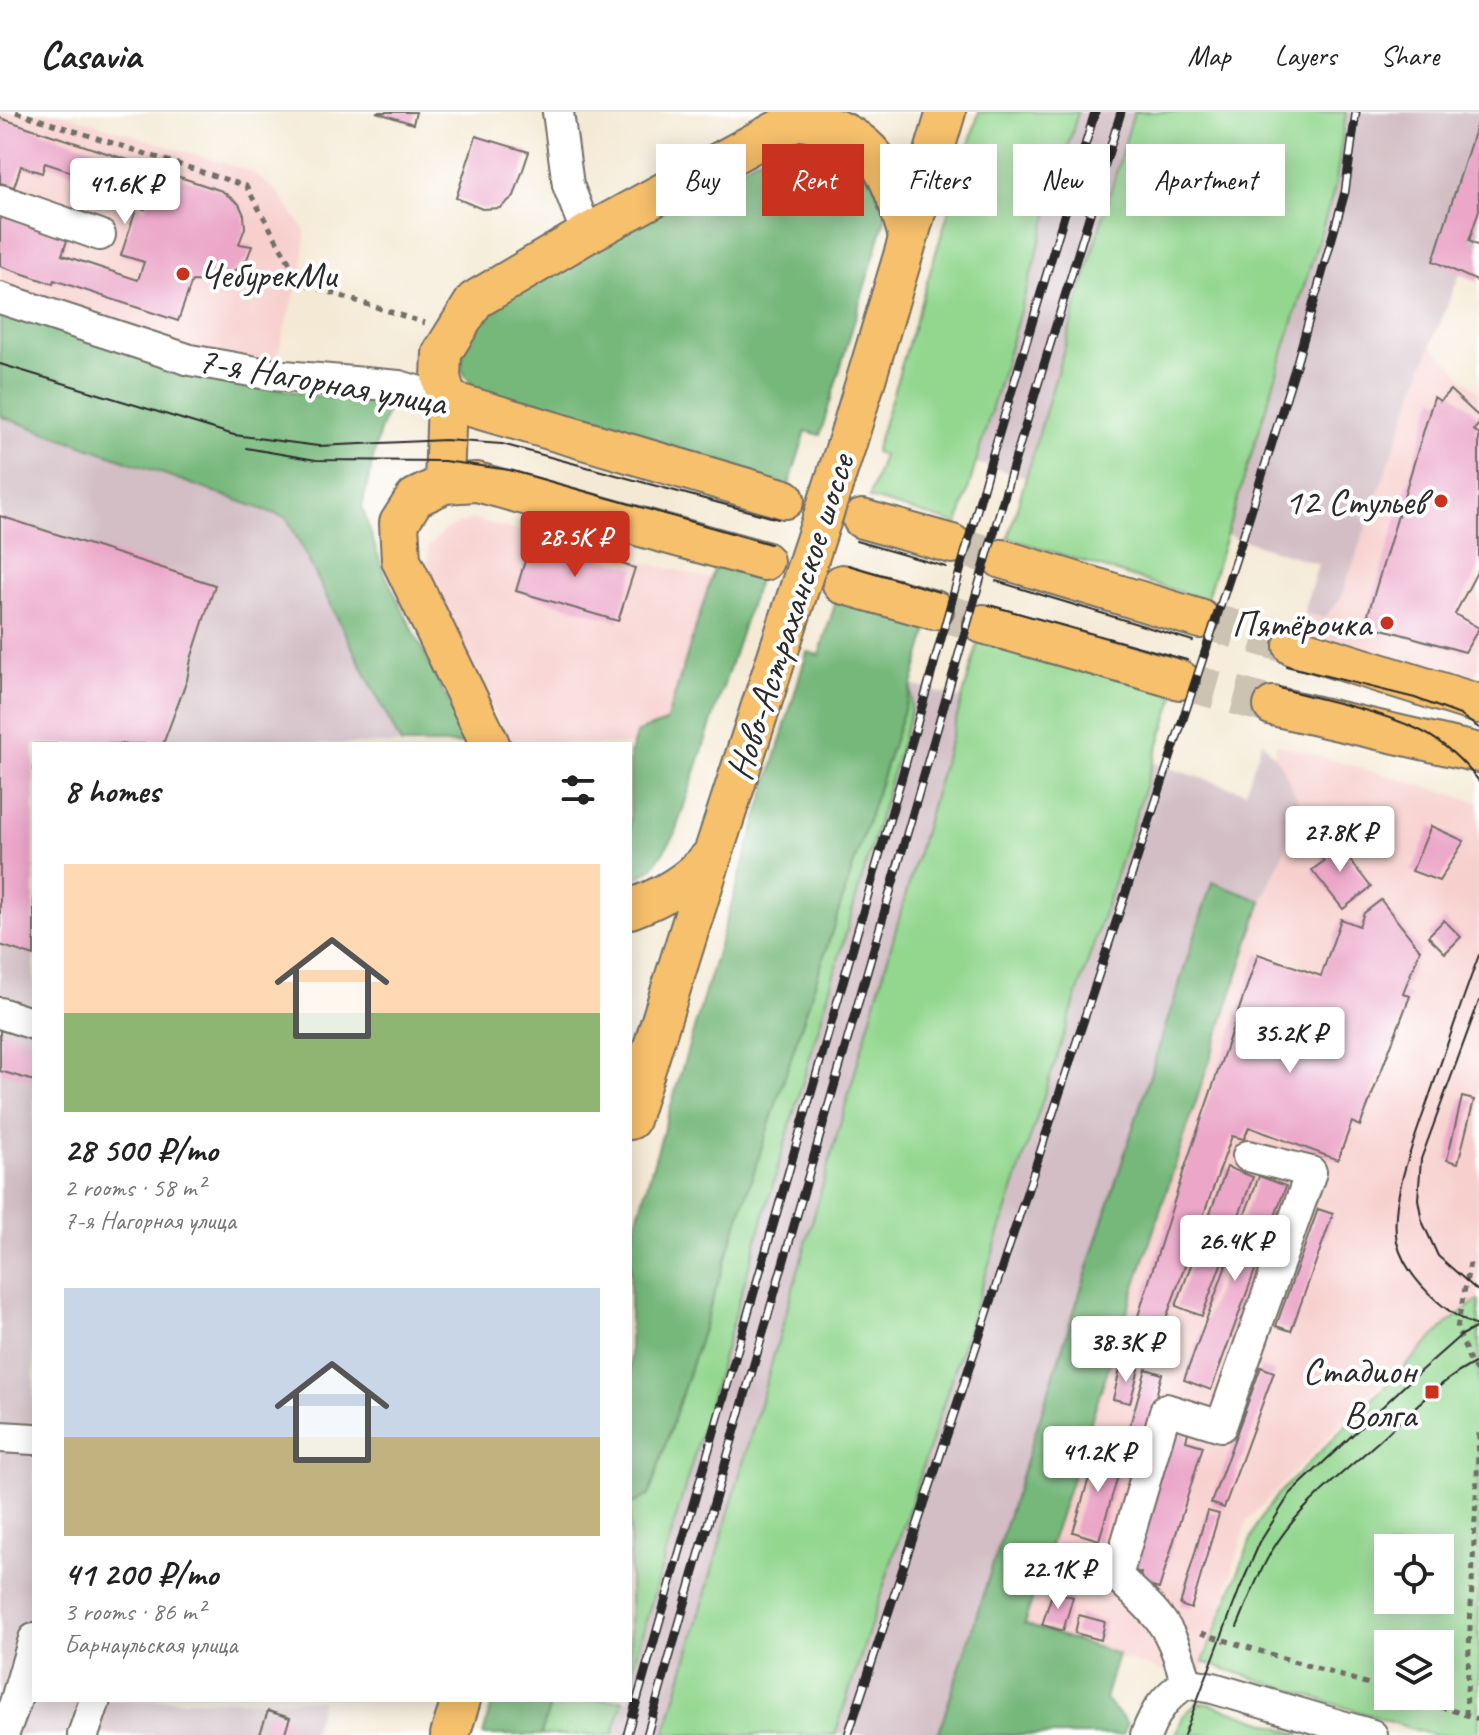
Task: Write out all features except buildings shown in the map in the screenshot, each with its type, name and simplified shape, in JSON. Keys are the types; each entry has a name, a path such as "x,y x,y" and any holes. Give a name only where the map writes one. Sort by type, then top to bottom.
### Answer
{"main road":[{"name":"Ново-Астраханское шоссе","path":"632,1112 847,443 946,112"},
{"path":"444,484 447,400 440,365 442,353 475,300 587,234 805,116 858,140 877,158 893,188 908,236"},
{"name":"7-я Нагорная улица","path":"447,400 785,499"},
{"path":"489,742 401,560 399,523 415,498 444,484 477,482 764,561"},
{"path":"862,519 952,544"},
{"path":"1002,559 1200,619"},
{"path":"842,584 934,610"},
{"path":"983,624 1180,680"},
{"path":"1293,646 1479,704"},
{"path":"1273,706 1479,753"},
{"path":"632,908 674,890 713,854"},
{"path":"450,1735 460,1702"}],"street":[{"path":"558,112 568,185 587,234"},
{"path":"0,200 100,235"},
{"name":"7-я Нагорная улица","path":"0,298 190,360 273,375 399,386 447,400"},
{"path":"0,1013 32,1023"},
{"path":"1186,1683 1168,1631 1117,1576 1166,1409 1221,1426 1311,1172 1248,1156"},
{"path":"1,1441 32,1439"},
{"path":"3,1735 32,1646"},
{"path":"1146,1735 1153,1717 1168,1696 1186,1683 1213,1688 1372,1735"},
{"path":"83,1735 94,1702"}],"path":[{"path":"16,112 246,186 301,283 454,332"},
{"path":"1470,1263 1457,1328 1471,1364 1479,1375"},
{"path":"1466,1715 1479,1432"},
{"path":"1168,1631 1195,1631 1374,1686"},
{"path":"1450,1710 1479,1719"}],"shaded area":[{"path":"0,112 58,112 252,172 277,191 305,231 303,266 275,362 195,350 0,285"},
{"path":"1078,112 1134,112 1110,192 1110,144 1069,144"},
{"path":"1346,112 1479,112 1479,282 1460,274 1431,345 1340,600 1324,617 1303,614 1318,564 1227,535 1335,187"},
{"path":"1048,216 1103,216 1025,477 976,463"},
{"path":"1431,345 1479,393 1479,666 1470,685 1297,630 1303,614 1324,617 1340,600"},
{"path":"0,416 287,518 400,742 32,742 32,1702 321,1702 311,1735 0,1735"},
{"path":"472,519 711,579 666,722 637,732 632,748 632,742 508,742 429,578 428,547 446,529"},
{"path":"912,685 962,699 665,1735 613,1735 622,1702 632,1702 632,1669 910,713"},
{"path":"1262,741 1282,766 1302,809 1262,901 1211,882 938,1735 835,1735 1154,763 1245,792"},
{"path":"1277,744 1479,802 1479,1353 1396,1366 1247,1521 1200,1682 1018,1629"}],"green space":[{"path":"979,112 1078,112 1069,144 1013,144 1013,216 1048,216 958,524 869,498 883,455 875,452 947,216 997,216 997,144 969,144"},
{"path":"1134,112 1346,112 1335,187 1206,600 1008,538 1103,216 1110,216 1110,193"},
{"path":"800,135 826,136 835,144 784,144"},
{"path":"762,156 762,216 864,216 864,172 874,185 880,200 880,216 886,216 820,435 806,431 788,488 476,391 461,369 464,349 488,308 656,215 746,216 746,165"},
{"path":"0,309 263,386 388,408 362,507 383,570 468,742 400,742 287,518 0,416"},
{"path":"715,566 759,578 674,836 652,868 632,882 632,748 637,732 666,722"},
{"path":"837,598 930,622 649,1495 632,1504 632,1235 807,652 819,655"},
{"path":"980,636 1175,695 835,1735 665,1735"},
{"path":"912,685 910,713 632,1669 632,1504 649,1495"},
{"path":"1212,882 1262,901 1024,1624 1118,1654 1105,1699 1127,1723 1123,1735 938,1735"},
{"path":"1479,1301 1479,1735 1432,1735 1203,1662 1258,1522 1277,1495 1447,1324"},
{"path":"492,1702 550,1702 541,1735 483,1735"},
{"path":"551,1702 622,1702 613,1735 541,1735"},
{"path":"1197,1703 1210,1704 1302,1735 1176,1735 1183,1716"}],"tunnel":[{"path":"952,544 1002,559"},
{"path":"934,610 983,624"},
{"path":"1200,619 1293,646"},
{"path":"1180,680 1273,706"}],"tram line":[{"path":"0,364 234,435 318,446 445,440 502,444 778,519"},
{"path":"246,448 316,460 444,461 510,470 770,544"},
{"path":"856,541 946,567"},
{"path":"848,565 939,592"},
{"path":"996,581 1193,641"},
{"path":"989,605 1187,660"},
{"path":"1286,666 1415,698 1460,715 1479,728"},
{"path":"1279,688 1367,711 1417,729 1451,751 1479,781"},
{"path":"1479,955 1410,1151 1400,1189 1396,1225 1401,1255 1418,1281 1453,1314 1479,1327"},
{"path":"1479,1001 1421,1159 1418,1199 1422,1221 1438,1256 1479,1292"},
{"path":"1184,1735 1260,1542 1290,1494 1418,1373 1460,1336 1479,1326"},
{"path":"1237,1627 1268,1558 1295,1519 1426,1397 1452,1376 1479,1361"}],"railway":[{"path":"627,1735 989,467 1095,112"},
{"path":"647,1735 1011,473 1121,112"},
{"path":"848,1735 1242,540 1345,192 1356,112"}],"place":[{"name":"ЧебурекМи","path":"183,274"},
{"name":"12 Стульев","path":"1441,501"},
{"name":"Пятёрочка","path":"1387,623"},
{"name":"Стадион Волга","path":"1432,1392"}]}
